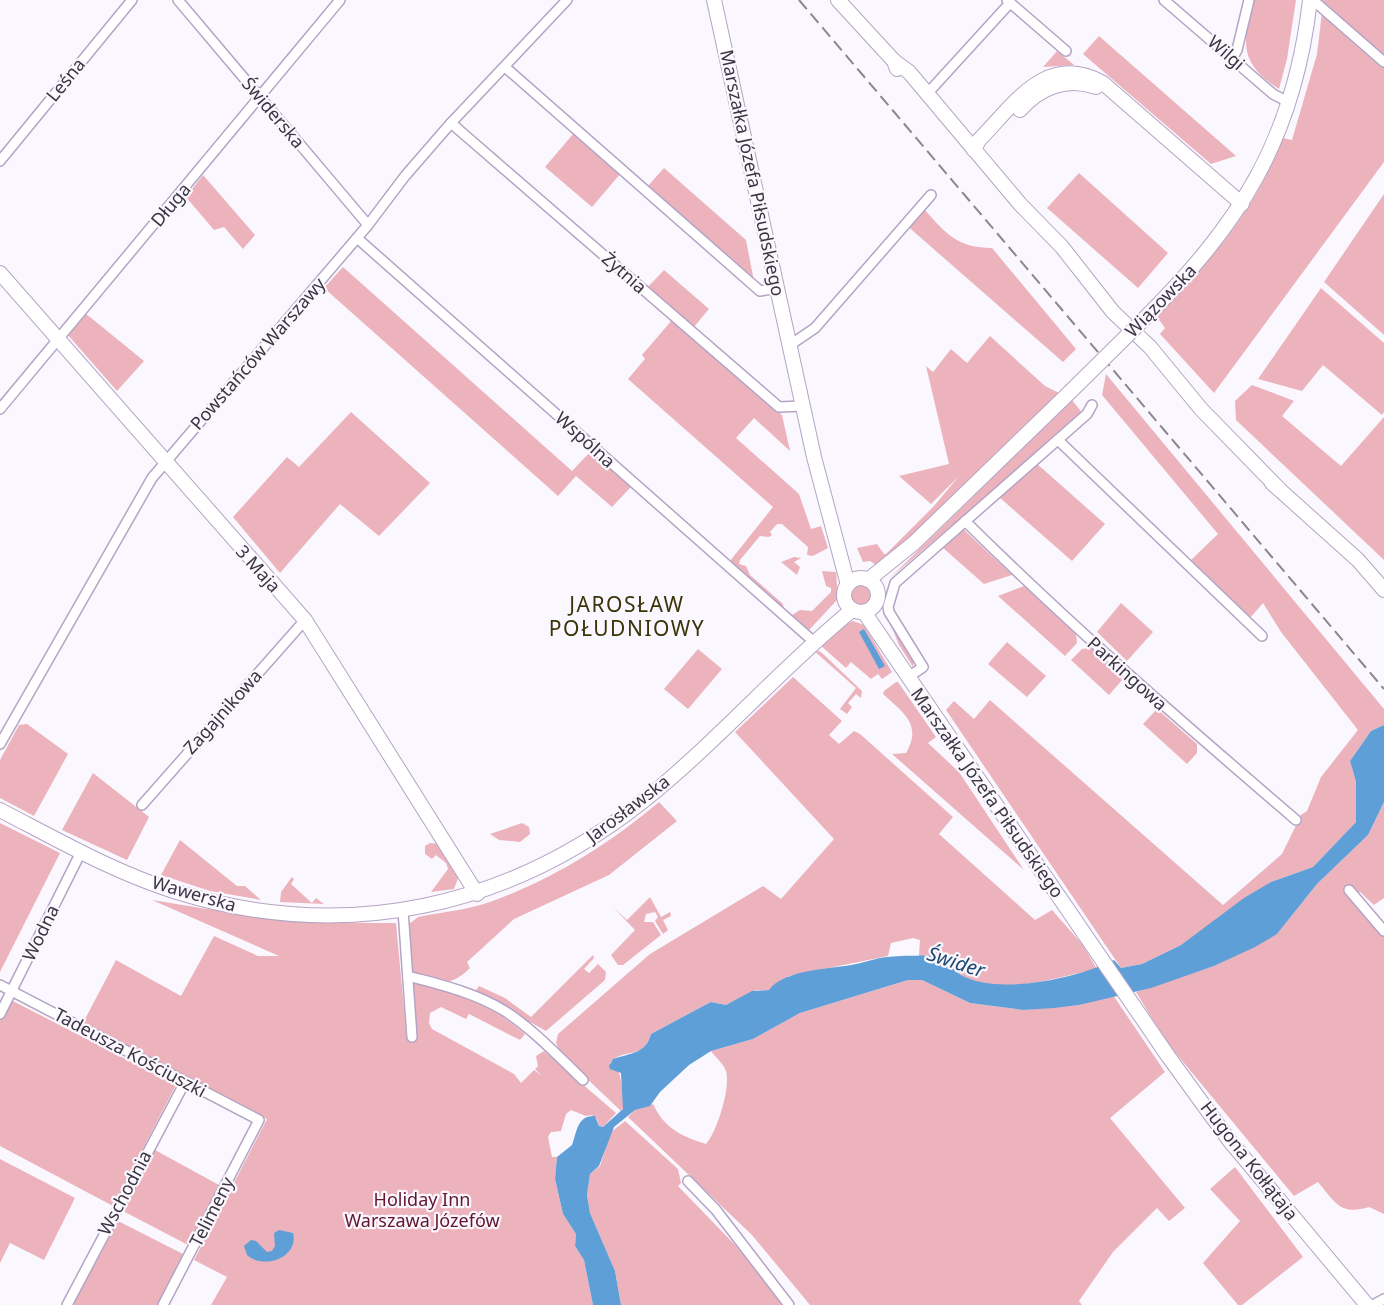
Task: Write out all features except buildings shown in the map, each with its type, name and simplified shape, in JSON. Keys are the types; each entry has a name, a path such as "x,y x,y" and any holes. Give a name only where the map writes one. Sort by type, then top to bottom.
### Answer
{"main road":[{"name":"Marszałka Józefa Piłsudskiego","path":"714,0 828,511 863,583"},
{"path":"838,0 894,61 905,68 1004,182 1020,204 1062,247 1132,333 1157,355 1208,417 1208,425 1213,432 1358,560 1384,590"},
{"name":"Wiązowska","path":"863,583 915,543 1198,264 1242,204 1274,146 1290,103 1302,56 1311,0"},
{"path":"974,150 979,140 1019,97 1043,79 1079,73 1103,82 1112,93 1242,204"},
{"name":"3 Maja","path":"0,273 305,620 477,894"},
{"path":"863,583 878,595 859,608 844,594 863,583"},
{"name":"Marszałka Józefa Piłsudskiego","path":"859,608 889,648 907,678 1139,1012"},
{"name":"Jarosławska","path":"403,910 477,894 553,861 622,818 689,761 813,641 859,608"},
{"name":"Wawerska","path":"0,810 81,852 167,889 235,906 333,915 403,910"},
{"name":"Hugona Kołłątaja","path":"1139,1012 1229,1140 1367,1305"}],"street":[{"name":"Leśna","path":"0,161 132,0"},
{"name":"Świderska","path":"178,0 368,225"},
{"name":"Długa","path":"0,409 340,0"},
{"name":"Powstańców Warszawy","path":"0,744 142,492 368,225 451,123 567,0"},
{"name":"Wilgi","path":"1164,0 1273,94 1290,103"},
{"path":"1232,59 1237,50 1248,0"},
{"path":"1311,0 1384,62"},
{"path":"924,92 1009,1 1066,51"},
{"path":"505,67 760,291 777,288"},
{"name":"Żytnia","path":"451,123 779,407 803,406"},
{"path":"790,345 815,328 931,195"},
{"name":"Wspólna","path":"357,238 813,641"},
{"path":"907,678 923,667 889,612 891,590 904,573 1058,440 1087,414 1092,405"},
{"path":"1058,440 1262,636"},
{"name":"Parkingowa","path":"965,521 1062,616 1185,726 1296,820"},
{"name":"Zagajnikowa","path":"142,805 305,620"},
{"name":"Wodna","path":"0,1014 81,852"},
{"path":"1349,890 1384,931"},
{"path":"403,910 412,1037"},
{"path":"408,976 464,992 501,1010 523,1025 583,1080"},
{"name":"Tadeusza Kościuszki","path":"0,985 259,1120"},
{"name":"Wschodnia","path":"67,1305 184,1082"},
{"name":"Telimeny","path":"163,1305 259,1120"},
{"path":"688,1181 711,1204 789,1305"},
{"path":"1373,1305 1384,1299"}],"green space":[{"path":"1253,0 1296,0 1287,59 1279,89 1256,70 1247,51 1247,28"},
{"path":"1323,0 1384,0 1384,57 1323,4"},
{"path":"1322,12 1384,66 1384,162 1214,393 1160,334 1165,328 1157,317 1213,255 1245,212 1272,165 1283,138 1292,140 1317,54"},
{"path":"1099,36 1236,156 1211,164 1083,54"},
{"path":"1057,51 1073,64 1074,65 1043,67"},
{"path":"574,133 621,173 592,207 545,167"},
{"path":"664,168 746,240 754,281 647,187"},
{"path":"1079,173 1168,253 1138,288 1047,208"},
{"path":"203,175 255,235 243,249 224,227 214,230 186,197"},
{"path":"1384,194 1384,335 1324,282"},
{"path":"925,210 946,233 961,242 992,248 1076,349 1063,362 909,227"},
{"path":"343,267 572,471 591,451 631,486 630,488 612,507 576,476 558,496 324,288"},
{"path":"664,270 709,309 693,328 647,288"},
{"path":"1321,288 1384,343 1384,412 1382,415 1323,365 1302,391 1258,379"},
{"path":"85,313 144,361 117,391 67,334"},
{"path":"672,320 782,415 790,451 754,418 736,438 799,494 811,529 821,526 828,548 813,556 807,555 808,547 782,524 777,524 770,532 772,535 760,536 740,560 739,564 746,566 750,575 783,604 784,609 730,561 773,507 628,379 645,359 642,355"},
{"path":"990,336 1045,386 1059,393 879,567 870,561 863,562 857,548 877,544 886,554 934,506 959,476 931,504 899,476 949,464 926,366 933,372 951,349 967,363"},
{"path":"1106,374 1384,709 1384,725 1371,731 1350,761 1356,782 1356,822 1313,867 1271,882 1181,945 1142,964 1121,968 946,710 954,701 974,719 990,700 1223,905 1282,854 1301,815 1307,811 1321,777 1358,730 1281,632 1263,603 1249,619 1190,561 1218,534 1102,395"},
{"path":"1252,385 1294,401 1282,416 1341,466 1384,417 1384,560 1236,420 1235,401"},
{"path":"1072,400 1083,414 890,578"},
{"path":"351,412 430,483 379,536 340,504 280,573 233,517 287,457 299,467"},
{"path":"1036,463 1105,524 1072,561 999,497"},
{"path":"962,528 1012,575 984,584 942,547"},
{"path":"794,557 801,558 794,562 800,567 797,575 781,562"},
{"path":"822,571 836,572 838,599 809,630 792,615 800,610 812,611 831,592 831,588 826,586"},
{"path":"861,583 869,586 872,594 869,602 861,605 853,602 850,594 853,586"},
{"path":"1024,586 1076,634 1077,643 1065,656 998,596"},
{"path":"1121,603 1153,632 1127,661 1097,632"},
{"path":"885,610 914,661 913,667 899,645"},
{"path":"853,621 864,625 892,672 882,679 878,674 871,679 851,662 846,668 820,645 842,622 845,625"},
{"path":"1007,642 1046,676 1027,697 988,664"},
{"path":"1091,648 1123,679 1109,695 1071,660 1082,649"},
{"path":"698,649 722,669 688,709 664,689"},
{"path":"812,649 821,652 862,691 861,698 856,694 848,703 852,707 847,714 840,709 856,688"},
{"path":"793,677 842,721 829,735 839,744 854,731 860,734 953,817 939,834 1035,920 1052,910 1082,944 1097,969 1028,984 993,985 976,982 961,975 942,955 919,956 920,940 913,938 891,943 888,956 789,976 769,990 756,990 726,1005 711,1002 651,1034 643,1048 615,1058 610,1063 613,1070 618,1070 620,1076 625,1105 621,1111 561,1054 556,1043 558,1034 650,954 763,886 781,899 834,839 735,732"},
{"path":"896,682 936,737 928,743 959,772 1024,870 892,754 906,753 912,735 909,720 883,694"},
{"path":"1157,709 1197,744 1197,753 1187,764 1143,724"},
{"path":"27,724 68,754 34,816 0,798 0,760 19,725"},
{"path":"93,773 149,817 127,860 62,830"},
{"path":"659,802 677,821 609,875 514,919 467,962 470,968 455,979 436,980 412,972 409,924 418,917 481,905 536,883 579,860"},
{"path":"1384,802 1384,898 1374,905 1360,892 1352,898 1384,936 1384,1214 1369,1207 1351,1210 1345,1208 1334,1201 1318,1182 1294,1196 1165,1040 1136,992 1214,966 1277,934 1317,884 1368,835"},
{"path":"0,823 60,853 0,972"},
{"path":"522,823 529,827 530,834 520,842 499,840 490,834"},
{"path":"180,840 237,886 245,886 261,900 210,891 161,875"},
{"path":"430,843 440,844 460,873 454,889 431,892 448,869 446,863 436,855 432,859 425,854 425,846"},
{"path":"292,877 294,879 291,884 312,903 316,898 324,904 280,902 281,892"},
{"path":"650,897 661,917 670,912 671,916 663,920 668,930 663,934 655,921 658,917 655,912 646,914 644,922 653,922 661,935 623,965 618,965 611,955 635,930 613,907 627,920"},
{"name":"Holiday Inn Warszawa Józefów","path":"152,900 273,917 334,922 396,923 406,1031 414,1036 414,983 458,994 488,1008 525,1034 520,1040 469,1014 466,1019 441,1007 430,1013 429,1023 432,1029 514,1074 521,1083 534,1070 542,1076 535,1069 538,1066 536,1056 544,1051 616,1113 603,1127 599,1126 597,1119 591,1115 586,1116 571,1110 566,1114 561,1131 551,1132 548,1137 552,1157 557,1157 555,1179 563,1214 576,1234 575,1246 584,1260 593,1305 211,1305 227,1277 194,1260 267,1119 83,1023 116,960 181,996 214,936 258,956 279,956"},
{"path":"593,955 594,958 584,969 589,973 598,964 606,972 605,980 546,1031 530,1022 528,1024 475,992 479,986 505,998 531,1017"},
{"path":"908,980 922,980 970,1003 1023,1010 1079,1005 1113,995 1165,1072 1110,1118 1185,1208 1169,1221 1157,1208 1113,1252 1079,1301 1082,1305 810,1305 752,1235 628,1117 635,1110 653,1104 662,1119 674,1130 706,1144 718,1120 727,1087 725,1068 711,1051 753,1039 800,1013"},
{"path":"11,1000 176,1085 113,1206 0,1146 0,1021"},
{"path":"625,1121 678,1169 681,1183 678,1186 738,1248 784,1305 621,1305 615,1271 590,1213 587,1195 590,1174 600,1166 611,1132"},
{"path":"155,1150 219,1185 188,1245 123,1211"},
{"path":"0,1159 75,1198 44,1260 10,1243 0,1263"},
{"path":"1235,1167 1303,1257 1242,1305 1238,1305 1203,1263 1240,1221 1210,1189"},
{"path":"118,1221 183,1254 157,1305 73,1305"}],"water":[{"path":"864,629 885,666 879,669 859,632"},
{"path":"1384,725 1384,802 1368,835 1317,884 1277,934 1255,947 1214,966 1151,988 1079,1005 1054,1008 1023,1010 970,1003 922,980 908,980 800,1013 753,1039 711,1051 689,1065 660,1092 650,1106 635,1110 614,1127 599,1166 590,1174 587,1195 590,1213 615,1271 621,1305 593,1305 584,1260 575,1246 576,1234 563,1214 555,1179 557,1157 572,1145 581,1121 589,1116 595,1116 599,1126 603,1127 623,1109 621,1073 610,1069 609,1066 613,1059 641,1049 649,1041 651,1034 711,1002 726,1005 752,991 769,990 786,978 810,971 883,958 942,955 961,975 995,984 1016,984 1060,978 1099,967 1114,960 1121,968 1142,964 1181,945 1244,898 1271,882 1313,867 1356,822 1356,782 1350,761 1371,731"},
{"path":"279,1230 293,1233 291,1249 285,1255 278,1259 262,1261 247,1255 244,1246 251,1240 256,1241 267,1252 272,1251 275,1246 274,1233"}],"railway":[{"path":"799,0 1384,689"}],"district":[{"name":"JAROSŁAW POŁUDNIOWY","path":"627,617"}],"water label":[{"name":"Świder","path":"956,962"}]}
